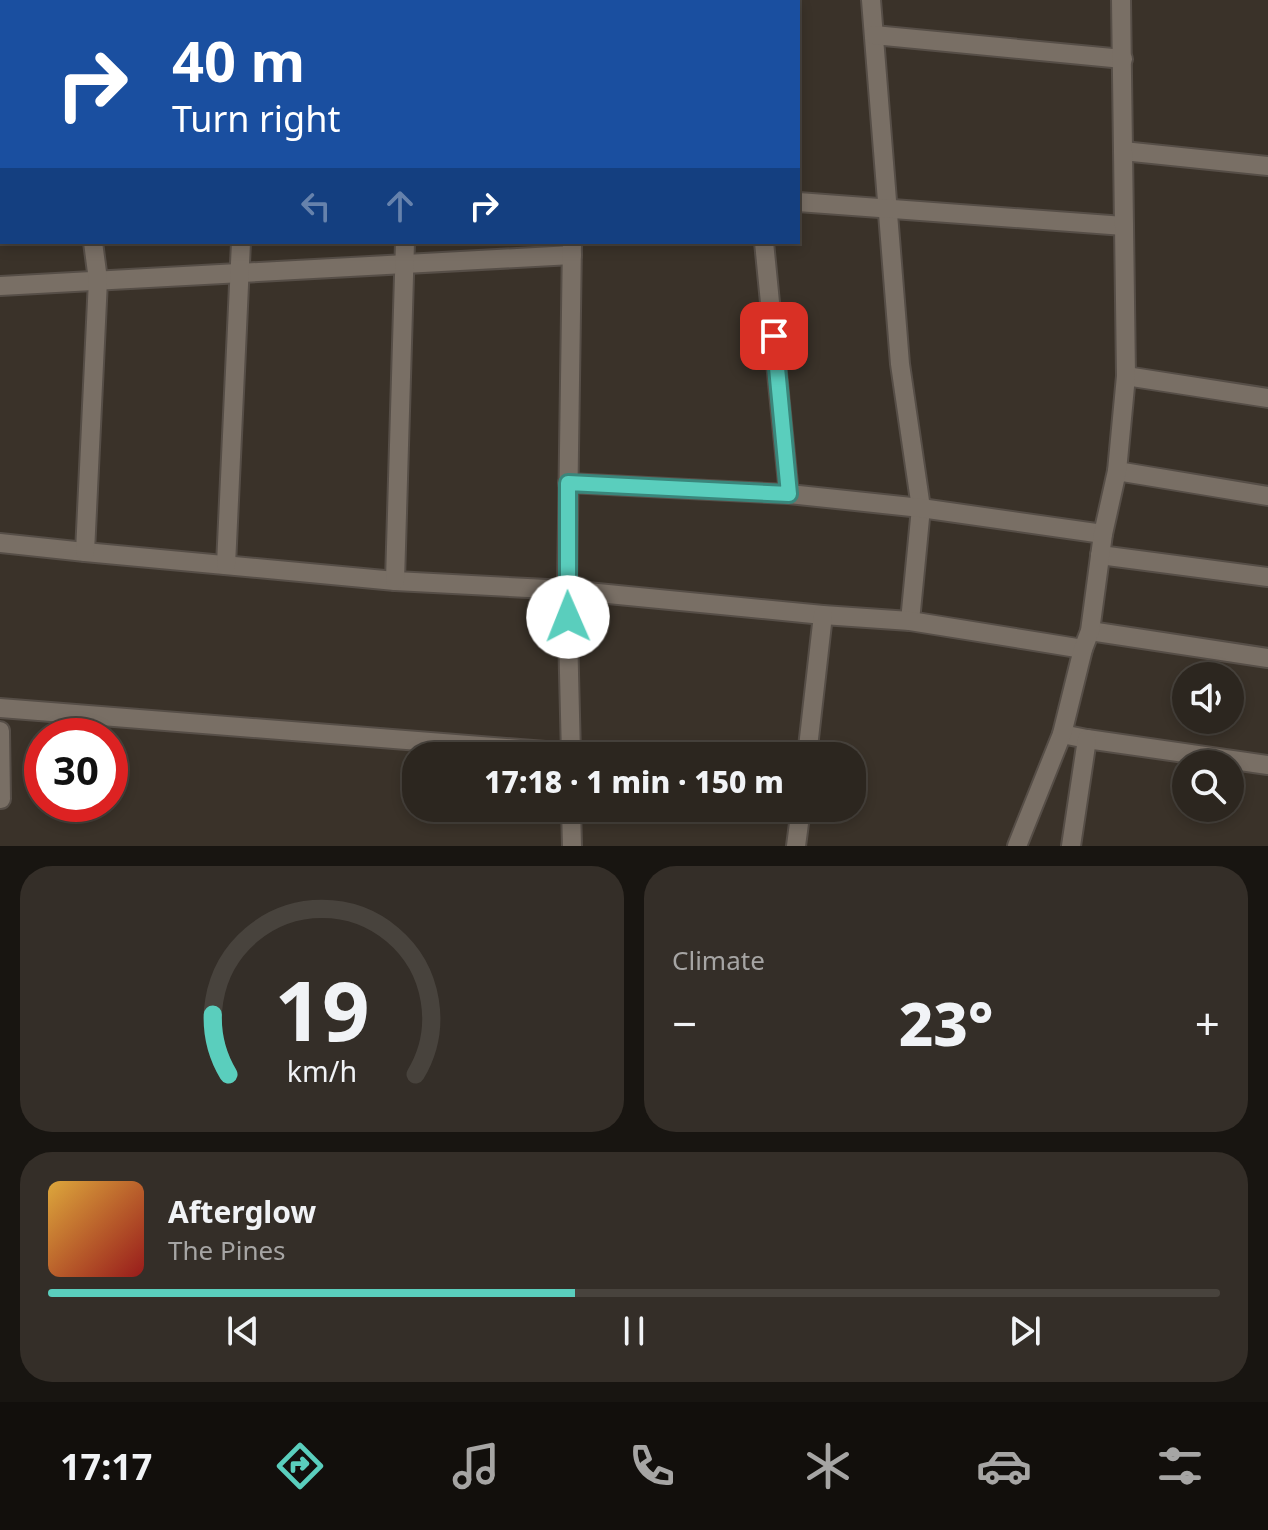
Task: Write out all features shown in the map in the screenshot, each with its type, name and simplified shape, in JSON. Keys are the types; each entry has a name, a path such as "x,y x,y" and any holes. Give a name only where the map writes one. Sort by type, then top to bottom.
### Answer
{"street":[{"path":"871,0 900,364 921,508 910,621"},
{"path":"1017,846 1062,734 1090,631 1103,534 1117,471 1126,376 1121,0"},
{"path":"874,35 1123,59"},
{"path":"1123,151 1268,166"},
{"path":"800,202 1124,226"},
{"path":"85,552 98,280 93,244"},
{"path":"226,565 241,244"},
{"path":"395,581 405,244"},
{"path":"764,244 789,494"},
{"path":"0,286 404,264 572,249 567,590 571,742"},
{"path":"1126,376 1268,398"},
{"path":"1117,471 1268,496"},
{"path":"568,483 789,494 921,508 1103,534"},
{"path":"0,543 395,581 567,590 910,621 1083,649"},
{"path":"1100,555 1268,577"},
{"path":"809,742 823,615"},
{"path":"1090,631 1268,658"},
{"path":"0,708 422,742"},
{"path":"0,731 1,799"},
{"path":"1062,734 1268,765"},
{"path":"1071,846 1087,739"},
{"path":"571,822 572,846"},
{"path":"796,846 799,822"}],"route":[{"path":"568,617 568,483 789,494 774,336"}]}
